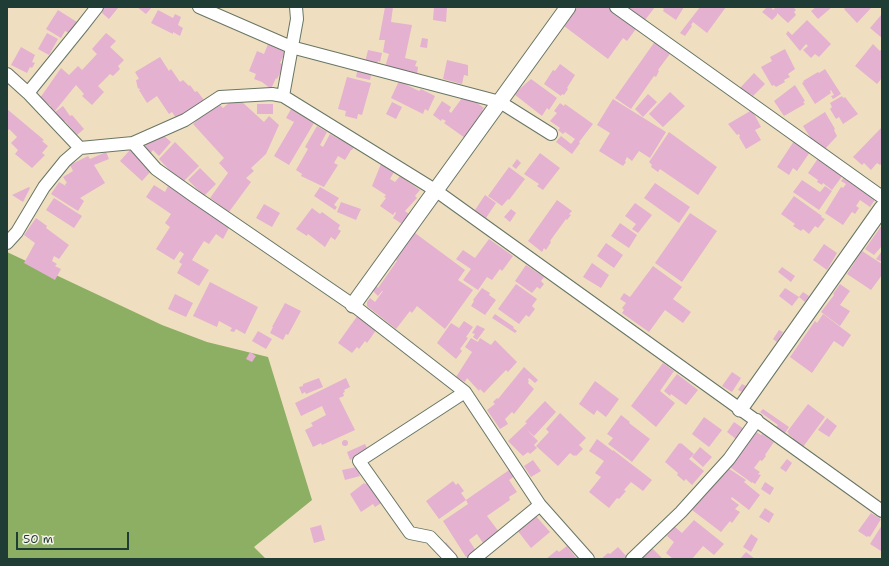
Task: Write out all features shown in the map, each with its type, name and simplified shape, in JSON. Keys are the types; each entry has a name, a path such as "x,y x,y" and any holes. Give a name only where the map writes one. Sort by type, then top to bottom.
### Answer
{"street":[{"path":"28,94 97,7"},
{"path":"199,7 291,46 500,102 551,134"},
{"path":"283,96 296,19 296,7"},
{"path":"353,304 568,7"},
{"path":"616,7 882,197"},
{"path":"7,74 80,148"},
{"path":"7,243 17,232 44,187 65,161 80,148 132,143 185,120 220,97 272,94 283,96 435,190 882,511"},
{"path":"132,143 156,169 353,304 464,392 540,505 588,559"},
{"path":"740,409 882,208"},
{"path":"451,559 430,538 410,533 359,461 464,392"},
{"path":"632,559 681,512 724,465 757,420"},
{"path":"474,559 540,505"}],"green space":[{"path":"7,252 162,325 207,342 268,357 312,500 254,547 266,559 7,559"}],"building":[{"path":"104,7 118,8 109,19 102,13"},
{"path":"137,7 152,7 146,14"},
{"path":"385,7 393,7 391,22 412,25 405,58 417,61 415,66 418,67 417,75 385,67 389,54 383,52 385,40 379,40"},
{"path":"434,7 447,7 446,22 433,20"},
{"path":"578,7 608,7 636,29 627,41 623,38 608,59 564,26"},
{"path":"628,7 655,7 645,20"},
{"path":"661,7 684,7 676,20 663,11 664,9"},
{"path":"700,7 726,7 707,33 693,22 685,36 680,33"},
{"path":"767,7 771,7 773,10 776,7 793,7 796,10 794,12 796,15 788,23 777,13 772,20 762,12"},
{"path":"816,7 832,7 818,19 811,11"},
{"path":"846,7 872,7 857,23 844,9"},
{"path":"58,10 77,22 69,33 65,31 61,38 46,29"},
{"path":"158,10 173,18 175,14 181,17 178,25 183,28 180,36 151,23"},
{"path":"882,14 882,38 870,28"},
{"path":"807,20 831,44 819,57 815,54 811,58 803,50 808,46 806,44 800,51 786,34 788,31 792,35"},
{"path":"47,33 58,39 49,55 38,49"},
{"path":"106,33 116,41 110,47 124,60 118,66 120,69 113,76 110,74 98,86 104,92 92,105 82,96 84,94 76,85 55,111 40,98 61,68 69,75 78,66 82,70 97,54 92,49"},
{"path":"422,38 428,39 427,48 420,47"},
{"path":"656,40 672,51 658,70 659,71 656,77 654,76 631,109 615,98"},
{"path":"268,44 285,52 280,63 284,65 271,89 262,82 254,79 256,74 249,71 257,51 264,54"},
{"path":"873,44 880,51 882,48 882,78 877,84 855,66"},
{"path":"21,47 35,55 32,62 35,63 32,68 30,67 27,73 11,65"},
{"path":"785,49 795,69 788,74 790,77 784,80 785,82 776,87 774,85 772,86 761,67 772,61 770,57"},
{"path":"368,50 382,53 380,62 378,61 377,65 365,62"},
{"path":"160,57 169,71 171,69 180,82 183,80 189,86 190,85 204,100 176,118 172,112 169,114 157,96 147,103 139,88 138,89 136,80 139,79 135,72"},
{"path":"447,60 468,65 468,76 464,75 462,84 443,79"},
{"path":"560,64 575,75 564,95 562,94 561,96 544,84 553,70 555,71"},
{"path":"358,68 372,71 370,80 356,77"},
{"path":"825,69 841,94 833,99 831,96 834,95 831,90 831,93 815,104 802,83"},
{"path":"754,73 765,84 753,96 751,94 749,96 740,88"},
{"path":"347,77 371,83 362,115 358,114 357,119 345,116 346,111 338,109"},
{"path":"531,79 557,98 549,110 547,108 542,116 514,94"},
{"path":"399,81 419,91 421,89 435,96 428,111 425,109 423,114 391,98"},
{"path":"795,85 805,101 803,102 805,104 784,116 774,101"},
{"path":"670,92 685,106 663,127 649,114"},
{"path":"465,94 484,108 482,110 484,111 465,138 444,123 446,121 442,119 441,121 433,115 442,101 451,107 449,111 451,113"},
{"path":"648,94 657,102 643,117 635,109"},
{"path":"842,96 843,98 845,97 858,114 843,124 839,117 836,119 830,109 832,107 830,103"},
{"path":"613,99 666,132 650,158 639,151 632,161 627,157 623,166 599,151 610,133 597,125"},
{"path":"241,101 264,122 269,116 279,125 266,154 251,168 254,171 246,178 251,182 229,212 210,198 228,173 219,163 224,158 193,124 214,104 219,104 223,108 230,102"},
{"path":"392,102 402,107 396,119 386,114"},
{"path":"560,103 564,106 565,104 593,124 572,154 556,142 561,136 571,144 575,139 565,132 563,134 558,130 560,128 550,121 557,113 554,111"},
{"path":"257,104 273,104 273,114 257,114"},
{"path":"63,106 70,116 72,115 84,129 77,135 65,121 63,123 55,112"},
{"path":"7,109 44,140 42,141 48,146 42,153 45,155 32,168 15,154 18,150 11,143 17,137 9,129 7,132"},
{"path":"291,109 314,123 289,165 274,156 294,122 286,118"},
{"path":"752,110 761,127 755,130 761,140 746,149 739,137 739,134 737,135 728,124"},
{"path":"825,112 835,129 834,130 837,136 824,150 815,145 803,126"},
{"path":"317,126 327,132 320,145 323,147 330,134 354,147 345,160 338,156 334,163 338,165 324,187 301,176 302,174 296,170 308,149 305,147"},
{"path":"882,127 882,163 880,165 877,163 871,170 864,163 862,165 853,157"},
{"path":"669,132 717,167 698,195 660,169 658,172 651,167 652,165 649,162"},
{"path":"162,134 171,142 159,156 153,150 150,154 146,153 145,141"},
{"path":"794,141 810,152 797,171 793,168 789,175 777,167"},
{"path":"175,142 199,166 182,183 159,159"},
{"path":"130,150 152,170 142,181 120,161"},
{"path":"106,152 109,159 94,165 105,183 80,198 84,201 78,211 51,194 59,182 66,186 65,184 67,183 63,177 73,171 70,165 88,156 90,159"},
{"path":"540,153 560,168 543,190 537,186 539,184 524,174"},
{"path":"819,157 843,175 832,190 823,183 822,185 817,182 818,180 808,173"},
{"path":"517,159 521,163 516,169 512,166"},
{"path":"381,164 394,172 390,179 395,182 400,176 420,190 415,196 417,198 405,211 409,214 402,224 393,218 396,213 395,212 393,215 380,206 386,198 384,197 386,195 372,186"},
{"path":"509,167 525,179 509,200 508,199 502,206 488,196"},
{"path":"200,168 216,184 204,196 188,180"},
{"path":"845,176 876,198 870,207 860,200 856,206 859,208 855,214 852,212 843,225 825,213 841,187 843,188 846,184 841,181"},
{"path":"802,180 820,192 825,186 832,191 819,210 793,192"},
{"path":"655,183 690,207 679,223 644,198"},
{"path":"154,185 165,192 168,186 230,226 223,239 216,234 209,244 204,241 192,260 209,270 199,286 177,273 182,264 179,262 184,254 180,251 174,260 156,249 170,227 165,223 171,214 146,197"},
{"path":"29,187 30,188 23,202 12,195"},
{"path":"320,187 339,198 334,205 337,207 335,210 314,196"},
{"path":"485,195 496,203 486,218 475,210"},
{"path":"794,196 825,219 818,228 815,226 809,234 803,229 801,231 793,226 795,224 781,214"},
{"path":"54,198 82,216 74,228 46,210"},
{"path":"557,200 572,211 569,214 571,215 567,220 566,219 550,241 551,242 546,250 544,248 542,252 528,241"},
{"path":"341,202 361,209 356,220 337,212"},
{"path":"635,203 652,215 638,233 632,229 636,224 625,216"},
{"path":"264,204 280,213 272,227 256,218"},
{"path":"312,208 320,214 322,212 340,225 338,229 341,231 335,240 331,237 325,247 308,234 307,236 296,229"},
{"path":"511,209 516,213 510,222 504,217"},
{"path":"690,213 717,231 682,282 655,263"},
{"path":"36,218 47,226 46,228 69,245 59,259 54,256 52,261 57,264 55,266 61,269 55,280 24,263 35,243 24,235"},
{"path":"620,223 637,235 629,248 611,236"},
{"path":"882,225 882,246 874,255 865,249"},
{"path":"415,233 465,270 458,280 473,290 445,329 417,306 412,313 410,311 396,329 367,306 367,302 370,298 375,302 383,291 378,296 373,291 376,286 378,288"},
{"path":"489,239 513,256 502,271 500,269 492,280 487,277 478,290 463,280 471,269 456,259 463,250 475,258"},
{"path":"606,243 623,255 614,268 597,256"},
{"path":"824,244 837,253 827,270 813,260"},
{"path":"862,251 882,264 882,275 871,290 847,274"},
{"path":"882,251 882,262 876,259"},
{"path":"592,263 609,275 601,288 583,277"},
{"path":"526,265 544,277 541,281 544,284 540,289 537,287 532,293 515,281"},
{"path":"653,266 682,287 673,299 691,312 683,323 665,310 649,332 622,313 624,310 622,308 626,303 620,299 624,293 630,297"},
{"path":"782,267 795,276 791,282 778,272"},
{"path":"210,282 258,307 245,334 236,329 234,332 230,331 232,328 219,321 217,327 193,316"},
{"path":"516,284 537,299 532,306 535,309 529,317 526,315 519,324 498,309"},
{"path":"840,284 850,291 840,305 850,311 840,326 821,312 834,295 833,294"},
{"path":"482,288 490,293 489,295 496,300 485,315 471,306 474,301 473,300"},
{"path":"785,288 799,297 792,306 779,296"},
{"path":"803,292 809,296 805,302 799,297"},
{"path":"175,294 193,303 186,317 168,309"},
{"path":"285,303 301,311 288,335 286,334 283,340 270,333"},
{"path":"495,314 514,327 513,328 517,331 515,333 492,318"},
{"path":"823,314 851,335 843,347 834,341 812,373 790,357 815,321 817,323"},
{"path":"358,315 377,329 367,343 365,341 359,349 357,347 352,353 338,343"},
{"path":"464,321 473,327 466,337 468,338 460,349 462,351 456,359 437,343 451,323 459,328"},
{"path":"477,325 485,329 477,340 473,337 475,334 472,333"},
{"path":"779,330 783,332 777,342 773,339"},
{"path":"258,331 272,339 266,349 252,341"},
{"path":"471,338 478,342 480,338 491,345 495,340 517,362 508,372 506,370 484,393 480,389 479,391 467,378 465,382 456,377 472,352 465,347"},
{"path":"250,352 256,356 252,362 246,359"},
{"path":"663,363 674,371 660,391 675,403 656,427 631,406"},
{"path":"524,367 538,380 535,383 529,378 528,383 534,389 514,414 512,412 505,419 508,424 500,429 487,410 495,404 493,402 497,398 498,399"},
{"path":"732,372 741,378 732,392 722,386"},
{"path":"677,374 698,390 686,405 671,394 670,396 664,391"},
{"path":"319,378 323,387 306,394 305,392 302,394 299,387"},
{"path":"346,378 350,387 344,390 344,396 339,398 355,430 322,445 321,443 313,447 305,430 313,426 311,423 326,415 322,406 301,416 295,403"},
{"path":"595,381 619,399 606,417 597,410 594,415 579,404"},
{"path":"742,384 746,386 742,392 738,390"},
{"path":"545,401 556,412 534,436 527,430 538,441 534,445 537,448 530,454 528,452 523,456 508,441 527,423 525,422"},
{"path":"808,404 825,417 803,447 792,439 793,438 787,432"},
{"path":"763,409 789,427 785,433 776,427 778,425 760,412"},
{"path":"560,413 586,438 579,445 583,449 576,456 570,453 558,466 536,446 549,432 546,429"},
{"path":"621,415 650,439 632,462 608,444 613,438 607,434"},
{"path":"704,417 722,430 709,447 692,434"},
{"path":"827,418 837,426 829,437 818,430"},
{"path":"734,422 744,429 736,439 727,432"},
{"path":"756,432 774,442 765,455 766,456 762,461 760,460 754,468 760,472 758,474 761,475 755,484 730,467"},
{"path":"597,439 652,480 643,491 631,482 624,490 626,491 619,499 617,498 609,508 589,492 601,477 595,473 604,461 589,451"},
{"path":"345,440 348,443 345,446 342,443"},
{"path":"679,443 694,454 689,459 704,471 692,485 686,479 684,481 677,475 678,473 665,462"},
{"path":"365,444 369,452 350,460 347,452"},
{"path":"700,447 712,457 703,467 692,457"},
{"path":"787,459 792,463 786,472 780,468"},
{"path":"533,460 541,471 531,477 524,466"},
{"path":"357,467 360,476 345,480 342,470"},
{"path":"512,468 516,475 509,480 517,492 509,497 510,500 487,516 499,532 483,543 477,534 469,540 476,551 466,557 443,521 468,504 466,500"},
{"path":"728,468 746,480 744,482 760,495 749,510 732,497 731,499 739,505 735,509 740,512 732,523 730,521 721,532 692,510 705,495 704,494"},
{"path":"453,481 456,485 458,483 464,491 461,493 466,500 439,519 426,501"},
{"path":"370,482 383,502 375,507 373,504 361,512 350,494 364,483"},
{"path":"765,482 774,488 770,495 761,489"},
{"path":"765,508 774,514 769,523 759,517"},
{"path":"871,513 881,519 870,537 867,537 858,531"},
{"path":"535,515 550,532 531,548 517,530"},
{"path":"694,520 724,544 714,555 703,546 692,559 673,559 666,553 674,542 667,536 675,527 682,533"},
{"path":"321,525 325,540 314,543 310,528"},
{"path":"882,525 882,548 881,551 870,544"},
{"path":"751,534 758,539 751,552 743,547"},
{"path":"446,542 460,559 455,559 443,545"},
{"path":"567,546 577,559 546,559 557,550 559,552"},
{"path":"618,547 627,557 624,559 601,559 608,553 610,554"},
{"path":"652,548 663,559 640,559"},
{"path":"746,552 755,559 740,559"}]}
